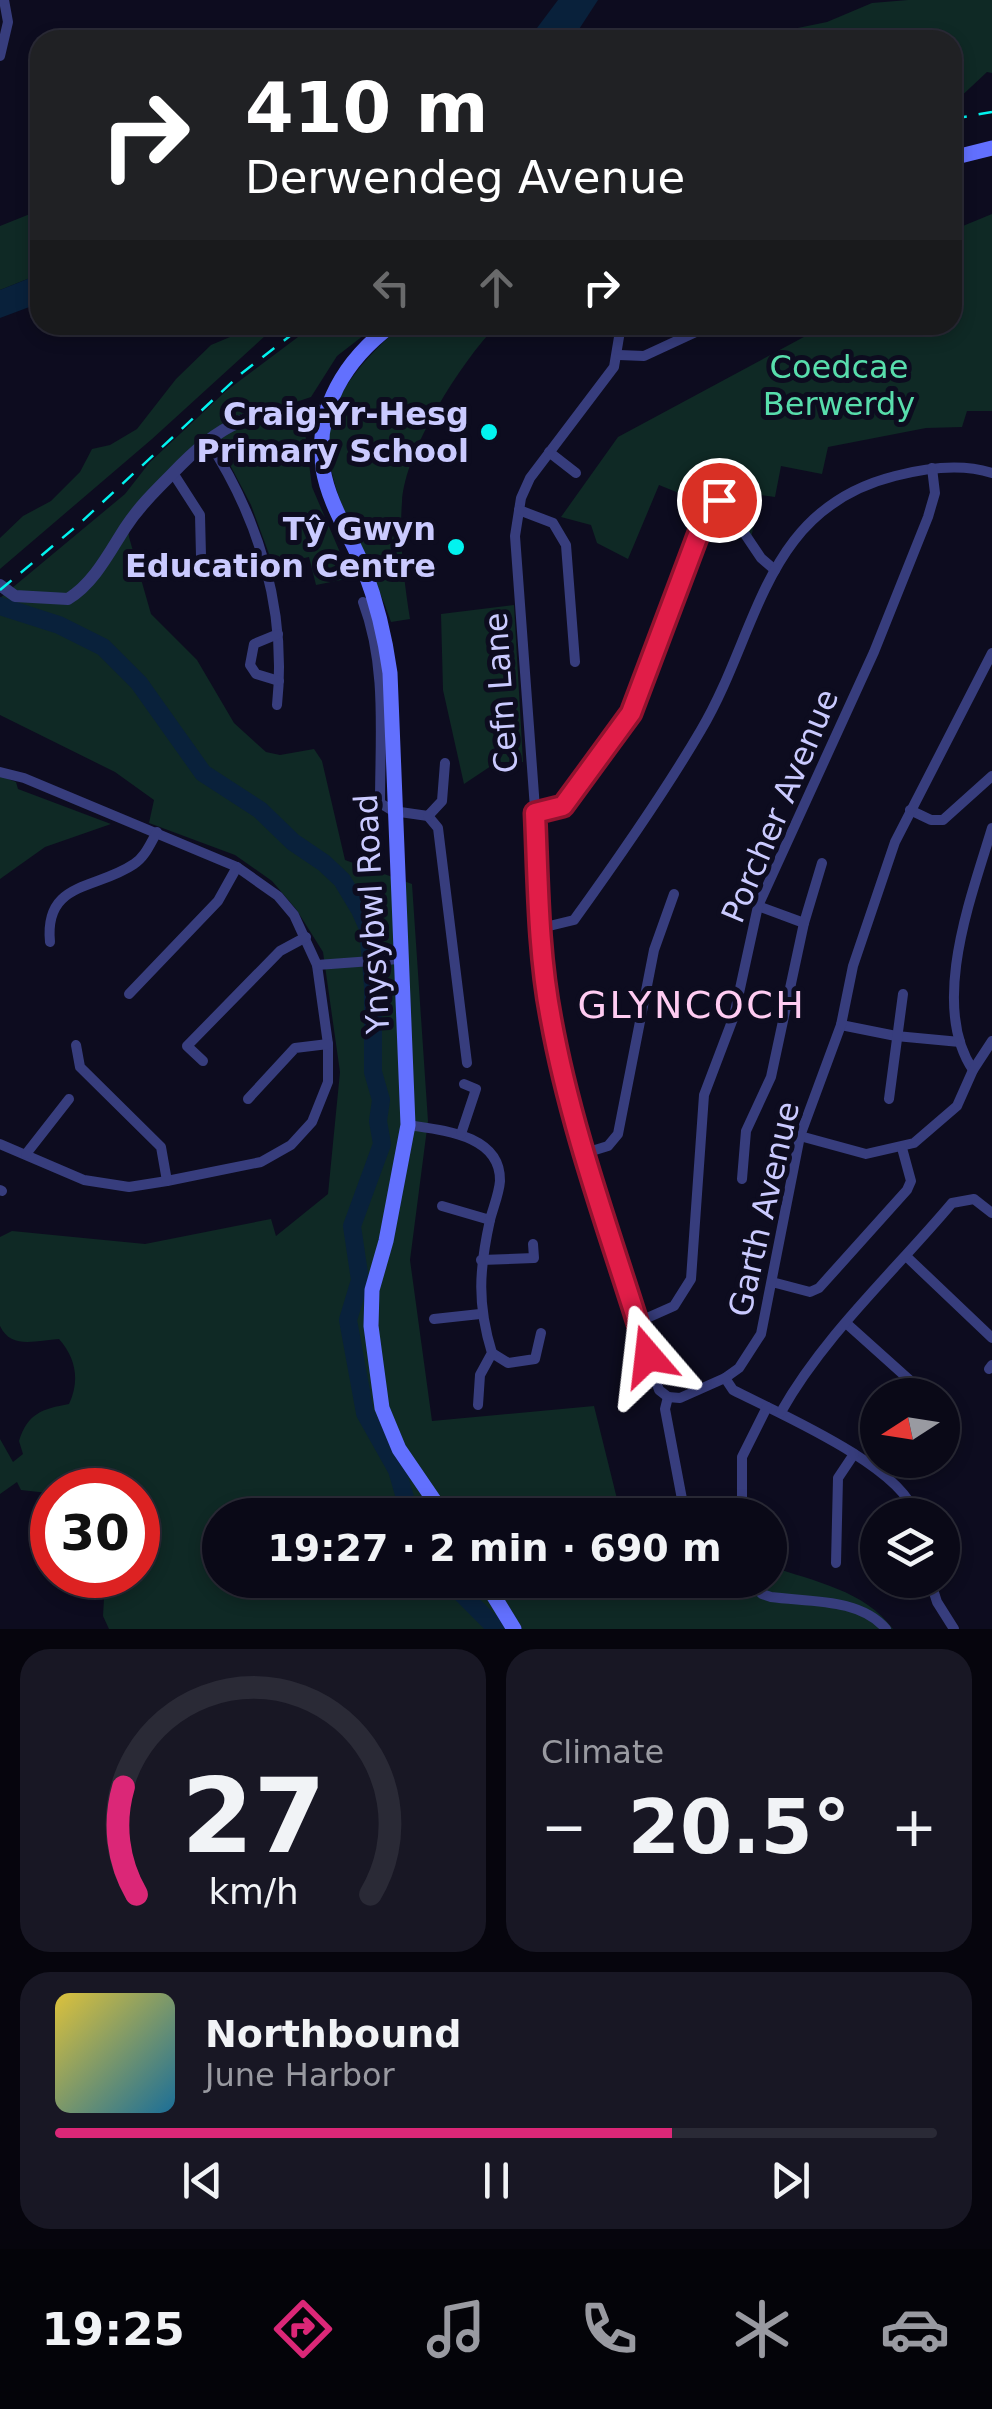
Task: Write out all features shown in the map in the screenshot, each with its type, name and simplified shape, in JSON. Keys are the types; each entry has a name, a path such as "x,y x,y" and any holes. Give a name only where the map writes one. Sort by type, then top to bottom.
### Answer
{"main road":[{"path":"962,156 992,148"},
{"name":"Ynysybwl Road","path":"379,335 348,367 326,411 322,437 324,470 384,628 390,673 390,959 408,1077 408,1125 386,1242 372,1290 372,1343 382,1408 399,1449 432,1498"},
{"path":"495,1598 514,1629"}],"street":[{"path":"0,56 8,22 4,0"},
{"name":"Cefn Lane","path":"620,335 619,355 609,376 530,478 515,536 550,1013 582,1154 659,1390 668,1397 664,1409 682,1498"},
{"path":"619,355 644,356 690,335"},
{"path":"0,585 15,596 60,600 76,594 91,579 136,511 206,439 232,422 267,411 326,411"},
{"path":"206,439 251,519 265,559 278,634 277,704"},
{"path":"549,452 576,474"},
{"path":"541,928 574,920 702,728 775,570 799,531 836,497 864,484 932,468 992,473"},
{"name":"Porcher Avenue","path":"638,1322 674,1306 691,1279 704,1095 734,1016 758,906 874,652 928,517 935,493 932,468"},
{"path":"173,473 200,515 201,556"},
{"path":"535,813 563,806 631,713 710,504 719,500 724,503 761,558 775,570"},
{"path":"519,510 553,523 566,545 575,662"},
{"path":"363,602 374,632 380,675 380,804 428,816 438,828 467,1063"},
{"path":"278,634 254,644 250,665 256,674 280,682"},
{"name":"Garth Avenue","path":"725,1378 740,1368 761,1334 800,1136 841,1025 865,930 910,810 992,653"},
{"path":"428,816 442,801 444,763"},
{"path":"0,772 24,778 237,867 278,896 306,937 317,965 328,1044 328,1082 312,1122 291,1145 261,1162 129,1187 84,1180 0,1144"},
{"path":"910,810 931,820 944,820 992,776"},
{"path":"973,1070 960,1042 954,984 956,952 992,828"},
{"path":"50,942 48,920 58,902 73,891 133,865 157,832"},
{"path":"742,1178 746,1131 771,1077 804,923 822,863"},
{"path":"129,994 218,901 237,867"},
{"path":"976,883 992,885"},
{"path":"582,1154 608,1146 618,1134 654,950 674,894"},
{"path":"758,906 804,923"},
{"path":"203,1061 187,1046 280,950 306,937"},
{"path":"317,965 390,959"},
{"path":"889,1098 903,994"},
{"path":"841,1025 896,1036 960,1042"},
{"path":"800,1136 866,1154 902,1148 951,1115 992,1041"},
{"path":"248,1099 295,1048 328,1044"},
{"path":"76,1045 80,1067 161,1147 166,1181"},
{"path":"461,1134 476,1089 464,1084"},
{"path":"26,1154 69,1099"},
{"path":"408,1125 461,1134 485,1148 496,1164 500,1180 482,1260 480,1314 492,1353 508,1363 535,1358 541,1333"},
{"path":"772,1282 810,1292 819,1288 908,1190 911,1181 902,1148"},
{"path":"781,1412 796,1386 846,1323 952,1204 968,1198 981,1202 992,1213"},
{"path":"448,1204 490,1220"},
{"path":"482,1260 534,1258 532,1244"},
{"path":"907,1257 992,1338"},
{"path":"438,1315 480,1314"},
{"path":"846,1323 907,1378"},
{"path":"478,1405 480,1375 492,1353"},
{"path":"668,1397 680,1398 725,1378 733,1390 854,1454 907,1498"},
{"path":"742,1498 742,1457 768,1408"},
{"path":"836,1563 838,1478 854,1454"},
{"path":"780,1598 859,1608 876,1616 886,1629"},
{"path":"939,1598 954,1629"}],"green space":[{"path":"992,0 992,73 987,72 962,95 962,30 788,30 827,22 872,3"},
{"path":"30,214 30,278 0,290 0,226"},
{"name":"Coedcae Berwerdy","path":"992,214 992,411 967,411 962,427 926,428 828,447 822,474 781,466 775,497 760,495 749,548 726,512 659,485 628,559 597,543 591,525 561,517 618,437 807,335 962,335 962,226"},
{"path":"266,335 0,569 0,538 23,516 51,501 80,472 92,449 110,445 137,429 176,379 211,345 230,337"},
{"path":"301,335 364,335 337,356 311,397 284,406 269,404 231,418 204,437 127,515 129,537 151,614 197,660 234,723 266,752 280,755 314,749 322,761 345,860 412,884 428,1121 410,1260 432,1421 594,1406 617,1498 202,1498 202,1598 787,1598 787,1572 853,1596 893,1629 109,1629 103,1616 104,1599 160,1598 160,1468 30,1468 30,1491 21,1490 17,1482 0,1494 0,1439 13,1462 23,1454 19,1441 27,1424 44,1411 69,1404 75,1378 73,1362 59,1339 18,1341 0,1326 0,1237 12,1231 145,1244 271,1219 276,1236 328,1194 340,1072 323,952 296,909 272,881 235,855 149,823 154,800 115,772 0,715 0,598 125,494 150,462 226,391"},
{"path":"392,335 488,335 437,408 405,481 401,516 410,619 391,622 340,501 331,467 329,434 339,400 362,364"},
{"path":"271,414 303,416 312,487 351,578 316,585 309,557 273,565 251,505 216,438"},
{"path":"514,605 523,762 497,762 464,784 443,690 441,614"},
{"path":"0,776 16,782 18,789 111,824 45,847 0,879"}],"water":[{"path":"558,0 598,0 578,30 536,30"},
{"path":"30,278 30,307 0,318 0,290"}],"waterway":[{"path":"0,606 59,625 103,647 139,683 203,773 260,810 293,842 324,863 342,880 360,910 368,928 373,1072 381,1100 378,1121 382,1144 352,1226 360,1280 348,1320 365,1413 397,1470 405,1498"},
{"path":"466,1598 497,1629"}],"railway":[{"path":"962,117 992,112"},
{"path":"0,590 78,525 242,373 291,335"}],"place":[{"name":"Craig-Yr-Hesg Primary School","path":"489,432"},
{"name":"Tŷ Gwyn Education Centre","path":"456,547"}],"district":[{"name":"GLYNCOCH","path":"692,1005"}],"route":[{"path":"648,1356 582,1154 558,1058 541,928 535,813 563,806 631,713 707,511 710,504 719,500"}]}
